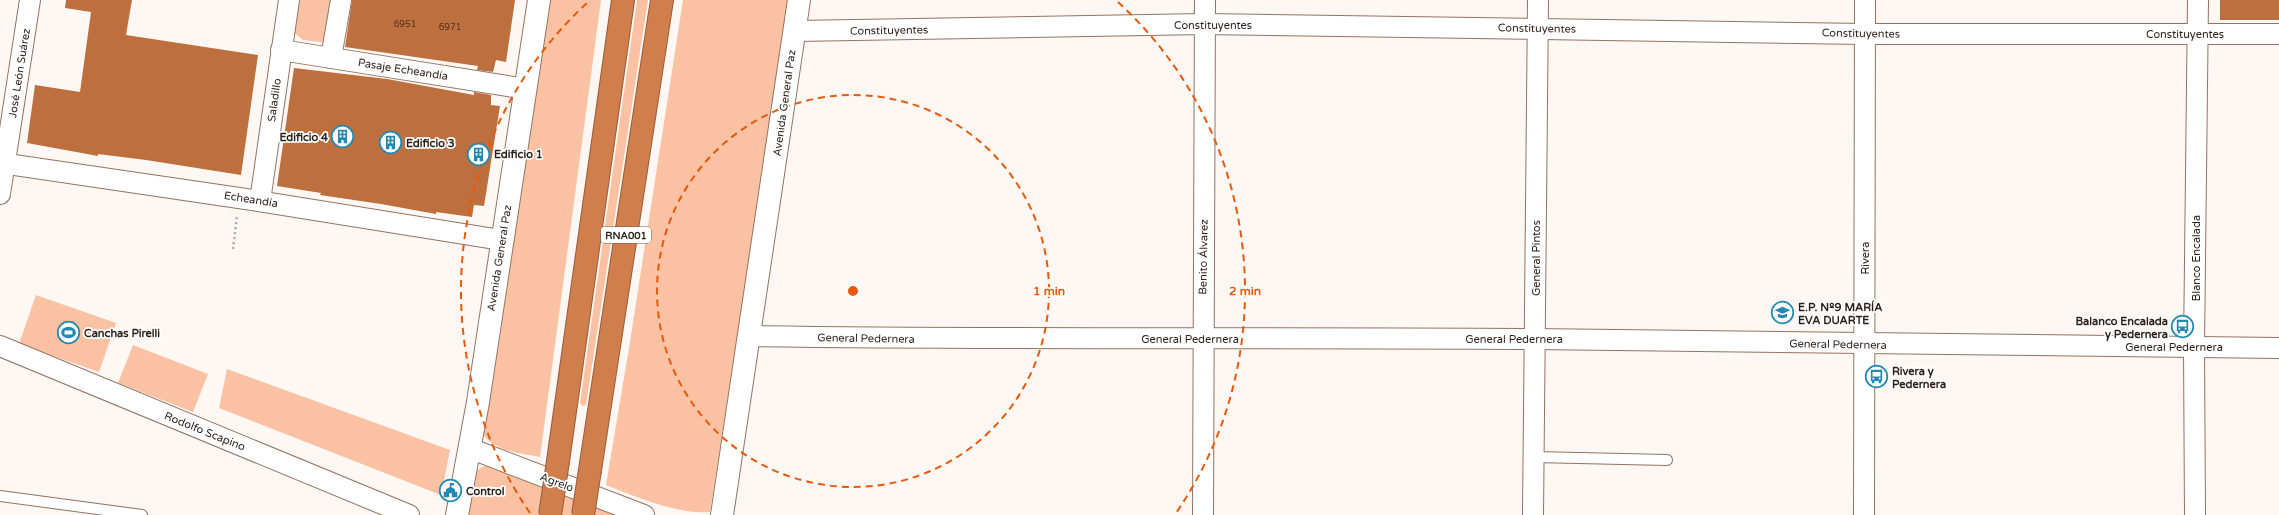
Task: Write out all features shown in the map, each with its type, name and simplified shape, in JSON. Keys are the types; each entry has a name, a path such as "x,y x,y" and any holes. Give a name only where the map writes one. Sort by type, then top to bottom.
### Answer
{"highway":[{"name":"RNA001","path":"550,515 623,0"},
{"name":"RNA001","path":"583,515 662,0"}],"street":[{"name":"José León Suárez","path":"0,194 3,163 30,0"},
{"name":"Saladillo","path":"260,201 288,0"},
{"path":"331,58 342,0"},
{"name":"Avenida General Paz","path":"457,515 478,402 501,240 539,0"},
{"name":"Avenida General Paz","path":"722,515 750,336 799,0"},
{"name":"Benito Álvarez","path":"1203,515 1202,338 1205,0"},
{"name":"General Pintos","path":"1533,515 1536,339 1538,0"},
{"name":"Rivera","path":"1864,515 1865,0"},
{"name":"Blanco Encalada","path":"2195,515 2194,348 2198,0"},
{"name":"Constituyentes","path":"795,31 1205,24 1865,34 2279,34"},
{"name":"Pasaje Echeandía","path":"281,50 526,89"},
{"name":"Echeandía","path":"3,163 260,201 501,240"},
{"name":"General Pedernera","path":"750,336 963,339 1536,339 1865,345 2279,348"},
{"name":"Rodolfo Scapino","path":"0,346 409,515"},
{"name":"Agrelo","path":"469,448 644,515"}],"lane":[{"path":"1534,457 1667,460"},
{"path":"0,496 142,515"}],"path":[{"path":"233,249 239,198"}],"shaded area":[{"path":"296,0 331,0 328,43 303,40 293,32"},
{"path":"544,0 601,0 540,457 506,450 491,442 480,429"},
{"path":"637,0 648,0 586,405 582,406 580,403"},
{"path":"683,0 789,0 710,512 685,511 672,508 644,500 606,485 630,342"},
{"name":"Canchas Pirelli","path":"36,295 116,323 99,372 19,344"},
{"path":"133,345 208,374 193,412 118,383"},
{"path":"227,369 450,450 441,495 219,408"},
{"path":"486,466 620,515 466,515 472,479 480,468"}],"building":[{"path":"66,0 132,0 126,35 258,55 241,175 146,160 98,154 98,156 27,143 35,85 80,92 91,12 65,8"},
{"path":"352,0 515,0 506,62 496,60 493,72 477,70 478,66 345,47"},
{"path":"2220,0 2279,0 2279,20 2220,20"},
{"path":"294,68 387,79 474,95 474,92 491,95 491,105 500,106 484,206 474,205 472,217 436,212 436,214 320,195 321,193 277,186"}],"place":[{"name":"Edificio 4","path":"343,137"},
{"name":"Edificio 3","path":"390,143"},
{"name":"Edificio 1","path":"479,154"},
{"name":"E.P. Nº9 MARÍA EVA DUARTE","path":"1783,313"},
{"name":"Balanco Encalada y Pedernera","path":"2183,327"},
{"name":"Canchas Pirelli","path":"68,333"},
{"name":"Rivera y Pedernera","path":"1876,377"},
{"name":"Control","path":"450,491"}]}
